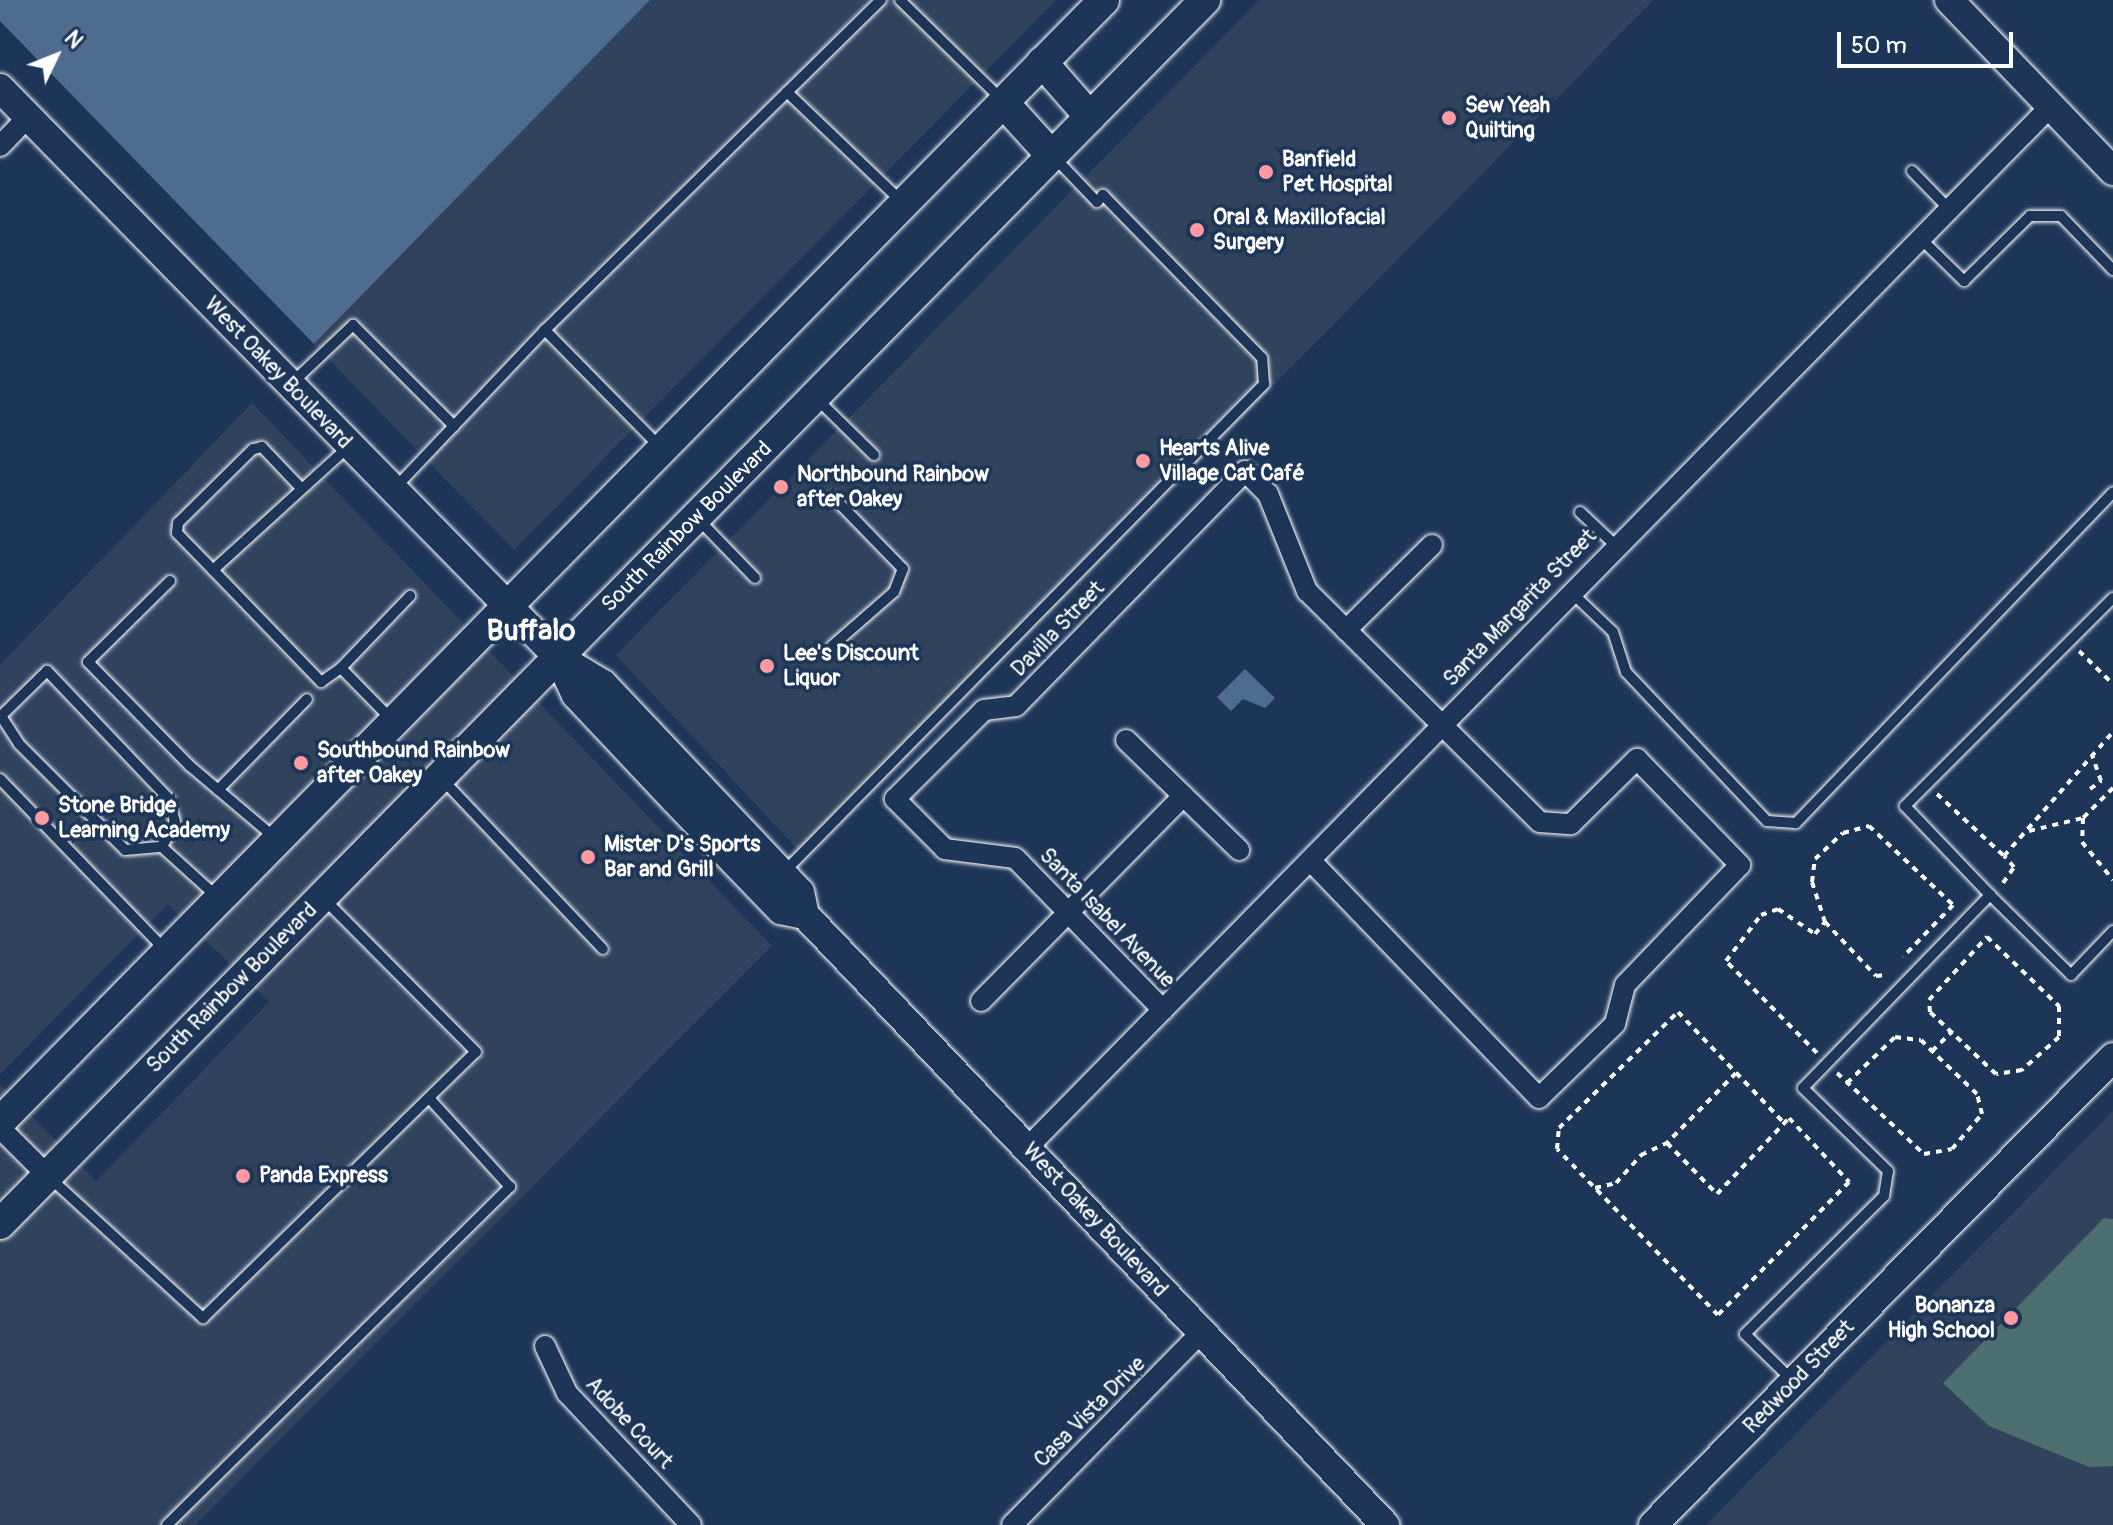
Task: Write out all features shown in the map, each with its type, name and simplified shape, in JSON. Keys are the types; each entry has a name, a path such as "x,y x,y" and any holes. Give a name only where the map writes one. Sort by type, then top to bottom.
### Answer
{"main road":[{"path":"0,1125 165,950 1104,0"},
{"name":"South Rainbow Boulevard","path":"0,1224 1205,0"},
{"path":"1949,0 2113,171"},
{"path":"1042,62 1090,117"},
{"name":"West Oakey Boulevard","path":"0,88 558,657 595,676 800,892 805,915 1385,1525"},
{"path":"1003,102 1052,156"},
{"name":"West Oakey Boulevard","path":"558,657 576,695 656,780 781,910 805,915"},
{"name":"Redwood Street","path":"1653,1525 2113,1057"}],"street":[{"name":"Santa Margarita Street","path":"1027,1148 1570,590 2051,106"},
{"path":"0,146 28,117"},
{"name":"Davilla Street","path":"895,799 984,710 1016,706 1245,471 1268,494 1307,591 1346,630"},
{"path":"1310,860 1539,1098 1615,1024 1625,985 1740,865 1637,759 1571,824 1555,827 1540,822 1346,630 1432,545"},
{"path":"1126,740 1239,850"},
{"path":"981,1001 1183,796"},
{"name":"Santa Isabel Avenue","path":"895,799 945,849 1015,858 1163,1010"},
{"path":"0,1125 48,1176"},
{"name":"Casa Vista Drive","path":"1012,1525 1201,1333"},
{"name":"Adobe Court","path":"545,1346 567,1393 691,1525"}],"lane":[{"path":"393,490 545,330 881,0"},
{"path":"900,0 1003,102"},
{"path":"787,92 903,203"},
{"path":"782,874 1264,384 1262,358 1103,195 1097,202 1052,156"},
{"path":"1912,171 1949,209"},
{"path":"1920,238 1964,281 2030,216 2061,216 2113,270"},
{"path":"290,385 353,325 454,426"},
{"path":"545,330 661,449"},
{"path":"816,398 874,455"},
{"path":"213,570 299,486 349,445"},
{"path":"299,486 262,447 253,449 178,523 177,533 321,682 341,668 410,596"},
{"path":"1570,590 1613,632 1626,672 1767,821 1796,823 2113,493"},
{"path":"832,646 894,592 903,569 833,497"},
{"path":"1580,512 1615,545"},
{"path":"697,518 755,578"},
{"path":"170,581 88,662 218,790 276,838"},
{"path":"2113,598 1905,806 2071,975 2113,931"},
{"path":"341,668 393,720"},
{"path":"162,847 175,822 169,799 47,671 1,716 7,726 125,850 162,847 218,897"},
{"path":"218,790 307,699"},
{"path":"440,777 603,949"},
{"path":"0,779 165,950"},
{"path":"1794,1382 1745,1334 1884,1196 1888,1171 1803,1088 1990,895"},
{"path":"48,1176 203,1318 476,1052 322,898"},
{"path":"167,1525 510,1187 429,1098"}],"path":[{"path":"2077,650 2113,684"},
{"path":"2004,856 2113,732"},
{"path":"2090,789 2101,781 2092,755"},
{"path":"1946,784 1937,793 2014,867 2000,880 2010,890"},
{"path":"2029,831 2083,818 2113,788"},
{"path":"2083,818 2082,842 2113,880"},
{"path":"1869,826 1953,905 1885,976 1876,976 1825,922 1812,882 1815,859 1843,833 1869,826"},
{"path":"1825,922 1815,934 1778,909 1761,915 1726,961 1847,1083 1924,1154 1952,1149 1982,1114 1977,1094 1921,1040 1895,1037 1847,1083"},
{"path":"1987,937 2059,1006 2059,1037 2022,1070 1996,1074 1952,1032 1930,1012 1929,1000 1987,937"},
{"path":"1667,1143 1717,1194 1789,1118 1849,1182 1718,1315 1557,1149 1559,1128 1678,1012 1784,1123"},
{"path":"1932,1051 1952,1032"},
{"path":"1595,1188 1616,1183 1641,1155 1667,1143 1736,1073"}],"shaded area":[{"path":"0,0 650,0 314,344 0,21"},
{"path":"650,0 1056,0 514,550 314,344"},
{"path":"1259,0 1654,0 806,858 616,655"},
{"path":"252,403 772,946 195,1525 0,1525 0,1084 96,1181 269,1002 168,904 0,1074 0,665"},
{"path":"1245,669 1275,698 1265,708 1243,699 1231,711 1217,697"},
{"name":"Bonanza High School","path":"2113,1111 2113,1525 1706,1525"}],"green space":[{"path":"2104,1218 2113,1219 2113,1466 2089,1467 1989,1426 1943,1383"}],"place":[{"name":"Sew Yeah Quilting","path":"1449,118"},
{"name":"Banfield Pet Hospital","path":"1266,172"},
{"name":"Oral & Maxillofacial Surgery","path":"1197,230"},
{"name":"Hearts Alive Village Cat Café","path":"1143,461"},
{"name":"Northbound Rainbow after Oakey","path":"781,487"},
{"name":"Lee's Discount Liquor","path":"767,666"},
{"name":"Southbound Rainbow after Oakey","path":"301,763"},
{"name":"Stone Bridge Learning Academy","path":"42,818"},
{"name":"Mister D's Sports Bar and Grill","path":"588,857"},
{"name":"Panda Express","path":"243,1176"},
{"name":"Bonanza High School","path":"2011,1318"}],"district":[{"name":"Buffalo","path":"531,631"}]}
